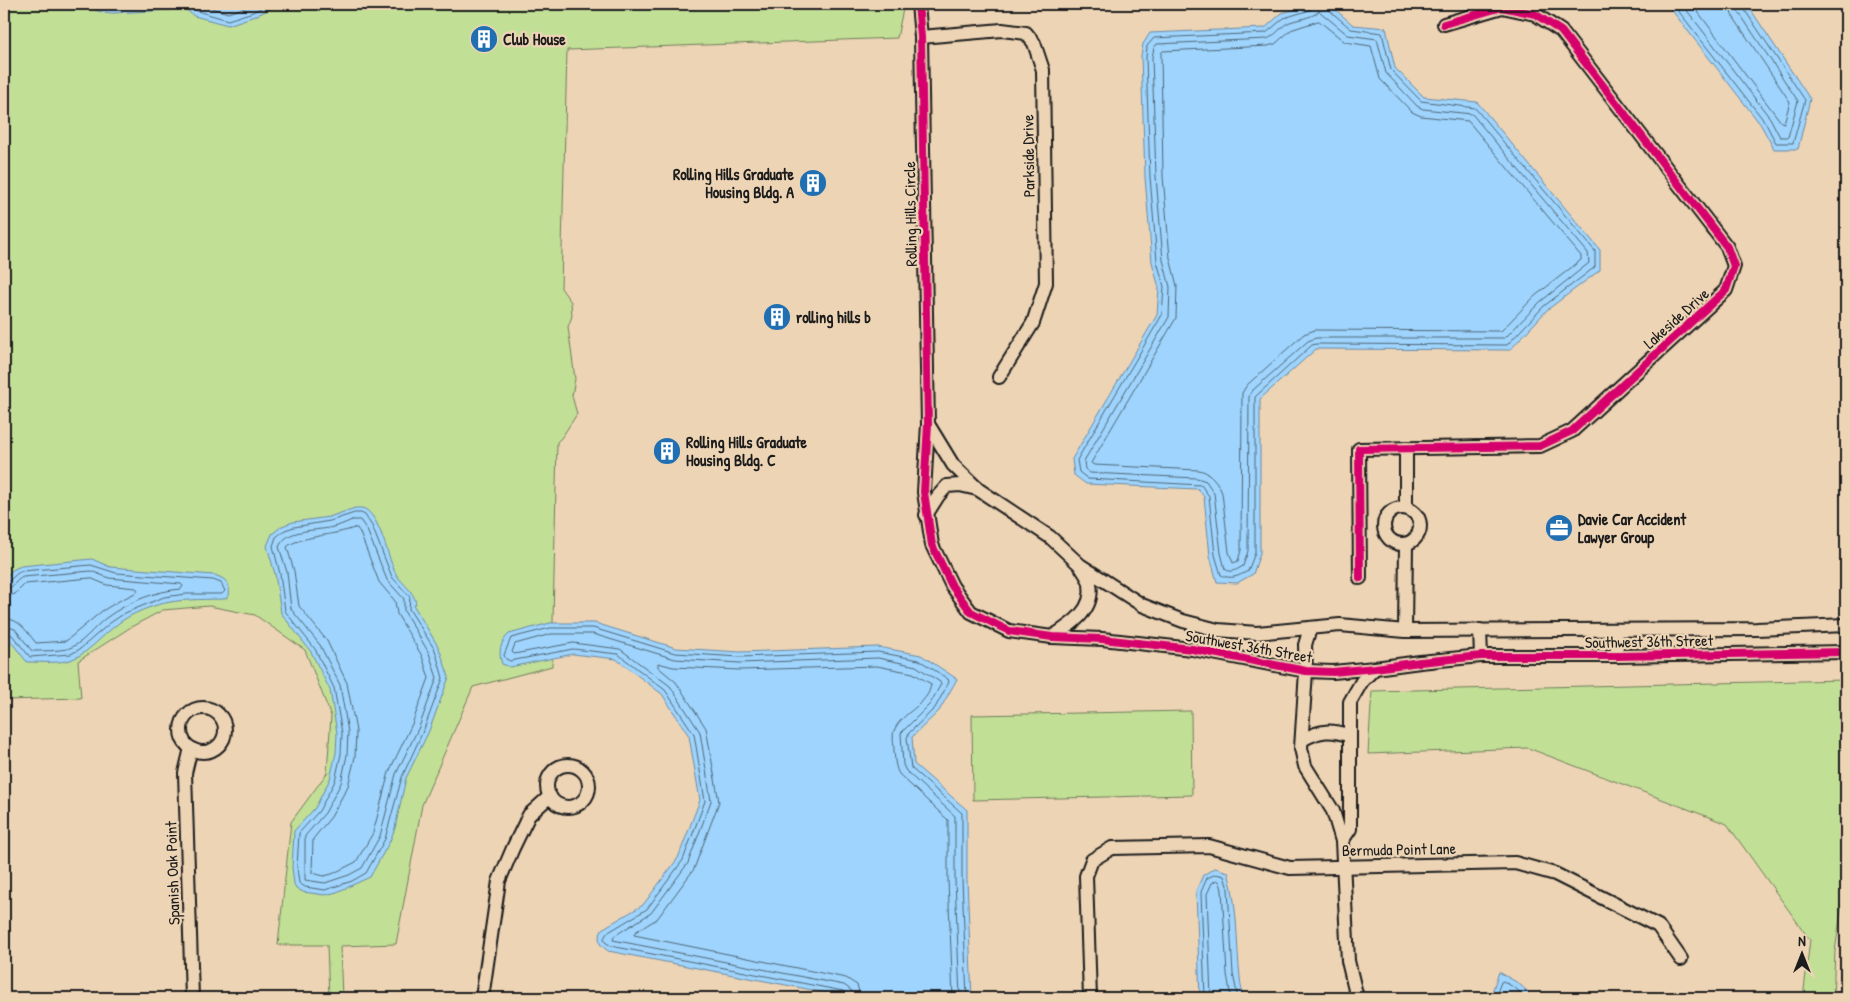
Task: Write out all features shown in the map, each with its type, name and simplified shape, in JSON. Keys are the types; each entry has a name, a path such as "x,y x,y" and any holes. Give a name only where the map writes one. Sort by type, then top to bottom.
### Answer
{"street":[{"name":"Rolling Hills Circle","path":"918,4 921,37 928,424"},
{"name":"Lakeside Drive","path":"1360,578 1359,449 1540,446 1572,431 1726,290 1734,266 1727,247 1561,31 1535,14 1502,7 1444,24"},
{"name":"Parkside Drive","path":"921,37 1002,30 1026,33 1034,43 1043,70 1046,283 1033,323 999,377"},
{"name":"Southwest 36th Street","path":"928,424 953,465 979,490 1050,536 1080,565 1142,605 1183,621 1218,630 1257,633 1340,625 1405,631 1616,630 1846,625"},
{"name":"Southwest 36th Street","path":"928,424 924,492 932,545 952,586 972,612 1010,631 1052,638 1102,639 1192,649 1306,671 1333,672 1480,656 1846,652"},
{"path":"1406,448 1406,508"},
{"path":"926,515 947,486 960,485 979,490"},
{"path":"1400,508 1406,508 1416,514 1421,526 1416,538 1406,544 1394,542 1384,529 1386,517 1400,508"},
{"path":"1405,631 1406,544"},
{"path":"1052,638 1075,623 1086,608 1091,597 1090,582 1080,565"},
{"path":"1310,628 1306,645 1301,748 1305,766 1333,811 1342,841 1348,961 1357,998"},
{"path":"1480,630 1480,656"},
{"path":"1616,630 1617,656"},
{"path":"1342,841 1350,829 1350,702 1362,681 1375,668"},
{"path":"1302,740 1323,731 1338,732 1350,736"},
{"name":"Spanish Oak Point","path":"191,748 186,773 192,998"},
{"path":"482,998 500,882 513,848 529,816 550,796"},
{"name":"Bermuda Point Lane","path":"1090,998 1086,876 1092,860 1112,848 1209,846 1290,868 1515,864 1555,874 1658,926 1681,959"}],"green space":[{"path":"4,4 1053,4 903,9 897,38 567,50 561,288 571,302 572,316 568,327 575,379 572,396 577,414 557,442 552,666 473,687 422,805 396,944 340,946 342,998 329,998 327,945 278,945 291,822 327,773 331,716 305,650 255,615 209,606 163,610 131,627 78,661 81,698 4,700"},
{"path":"1846,680 1846,879 1835,951 1833,998 1803,998 1810,940 1727,824 1528,748 1368,754 1372,691"},
{"path":"1191,711 1192,795 973,800 972,715"}],"water":[{"path":"78,4 275,4 270,9 255,16 228,25 194,16 180,5 171,10 113,13 101,12"},
{"path":"1667,4 1747,4 1810,99 1798,149 1774,149 1761,125"},
{"path":"1330,5 1353,25 1386,28 1395,68 1424,97 1477,102 1600,250 1600,270 1547,310 1510,350 1316,349 1260,399 1260,553 1253,574 1237,583 1217,582 1210,556 1204,497 1198,489 1086,484 1074,475 1072,459 1157,315 1159,288 1152,262 1145,177 1141,56 1143,44 1150,33 1265,28 1282,13 1307,6"},
{"path":"355,508 362,508 368,511 374,518 396,574 413,595 416,603 414,606 439,648 449,677 429,731 406,778 395,828 390,841 370,877 337,892 325,895 303,892 296,888 292,867 294,831 315,808 330,779 336,753 337,733 330,690 311,652 281,613 275,574 267,546 272,534 282,526 293,522 329,517"},
{"path":"92,559 110,567 214,575 228,584 229,596 225,599 175,601 153,606 128,617 87,651 73,659 56,662 27,662 8,638 4,637 4,581 12,570 21,566"},
{"path":"550,623 595,623 676,648 740,652 878,647 921,655 957,679 939,711 912,737 914,764 967,810 967,879 972,998 854,998 608,951 600,944 599,937 602,929 643,905 678,858 700,800 689,736 662,694 616,659 573,654 510,667 502,664 501,648 509,634"},
{"path":"1215,868 1228,872 1232,887 1243,998 1200,998 1196,891 1203,875"},
{"path":"1499,972 1518,983 1535,998 1490,998"}],"cycle path":[{"path":"918,4 921,37 928,424 924,492 932,545 952,586 971,612 1009,631 1052,637 1102,639 1192,649 1306,671 1333,672 1481,656 1846,652"},
{"path":"1360,578 1359,449 1540,446 1572,431 1726,290 1734,266 1727,247 1561,31 1535,14 1502,7 1444,24"}],"place":[{"name":"Club House","path":"484,39"},
{"name":"Rolling Hills Graduate Housing Bldg. A","path":"813,183"},
{"name":"rolling hills b","path":"777,317"},
{"name":"Rolling Hills Graduate Housing Bldg. C","path":"667,451"},
{"name":"Davie Car Accident Lawyer Group","path":"1559,528"}]}
